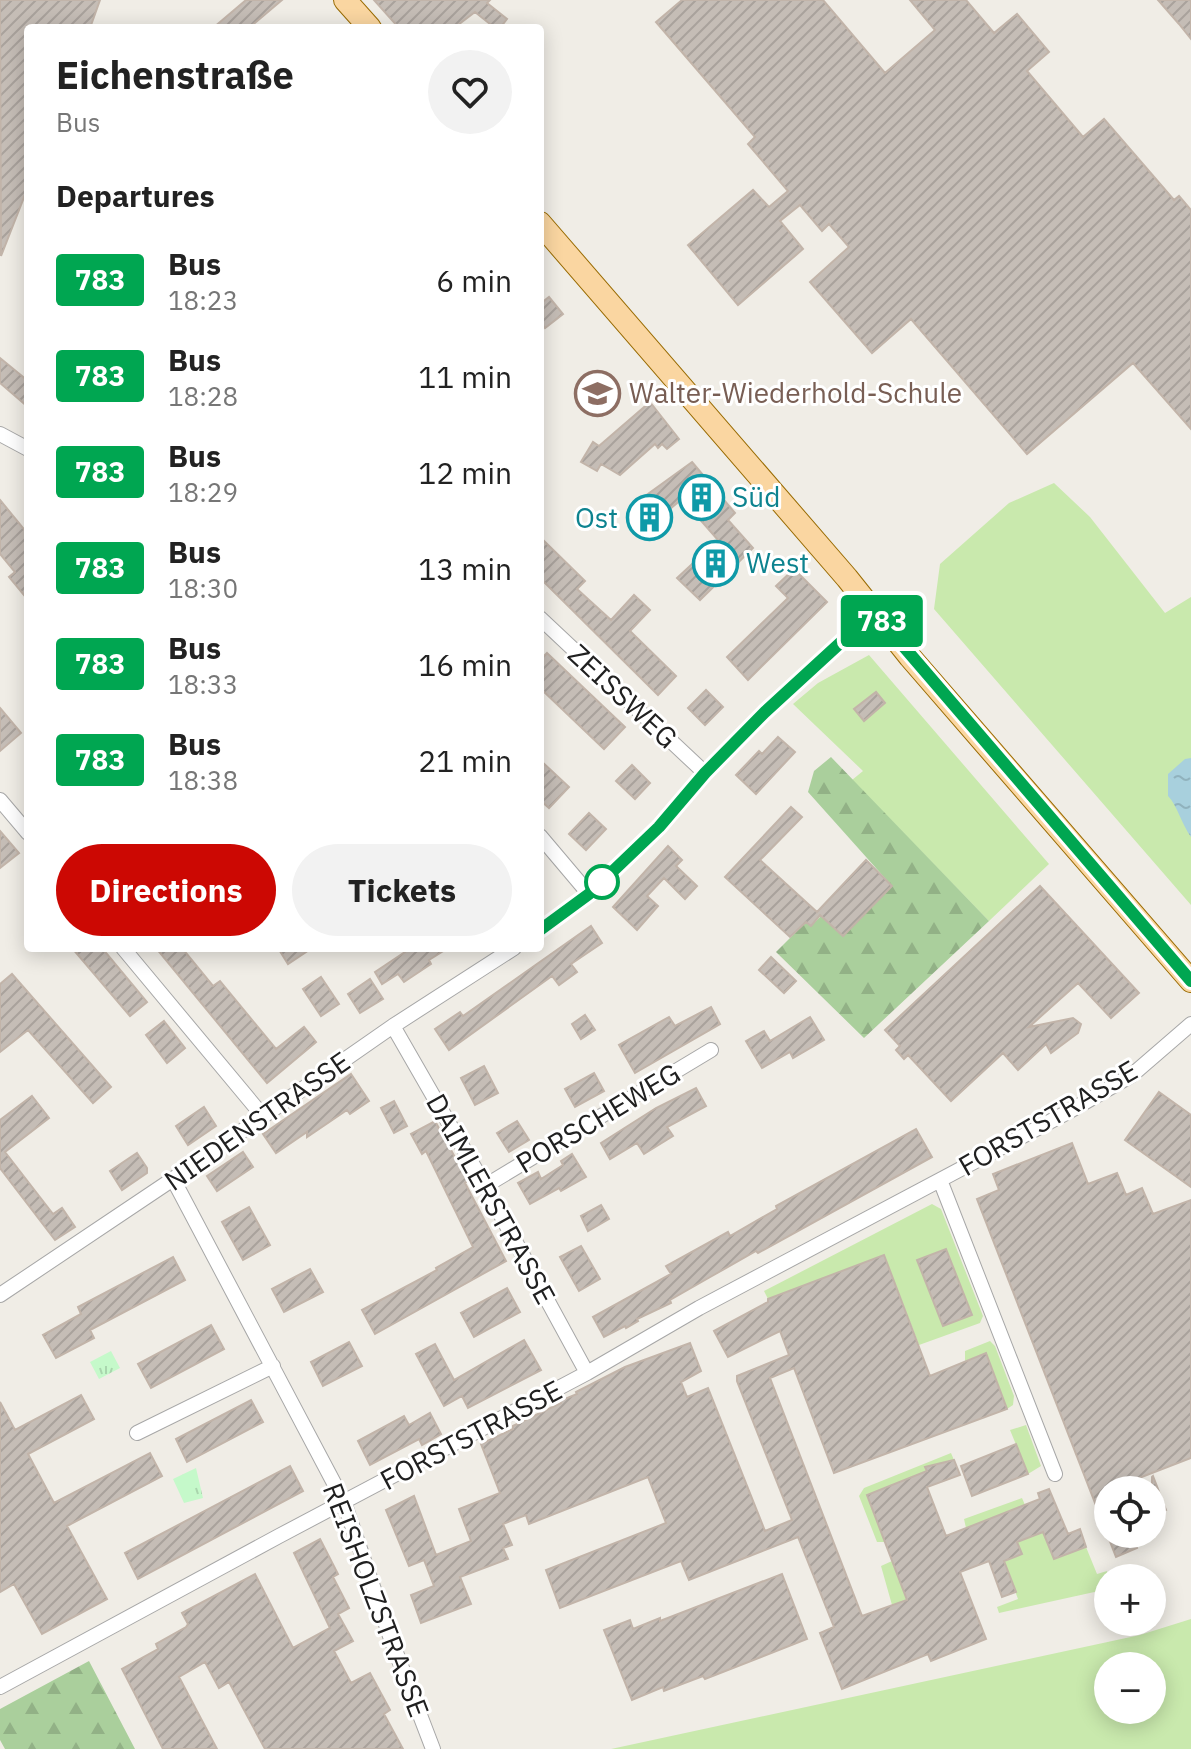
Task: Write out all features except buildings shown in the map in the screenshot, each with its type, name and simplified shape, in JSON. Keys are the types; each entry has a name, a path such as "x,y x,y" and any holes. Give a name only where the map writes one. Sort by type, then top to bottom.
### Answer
{"main road":[{"path":"352,2 367,24"},
{"path":"544,228 1191,981"}],"street":[{"path":"0,434 24,447"},
{"path":"544,927 589,894 659,827 705,773 765,712 874,612"},
{"name":"ZEISSWEG","path":"544,622 705,773"},
{"path":"0,800 24,828"},
{"path":"544,841 589,894"},
{"path":"126,952 262,1115"},
{"name":"NIEDENSTRASSE","path":"0,1295 393,1026 508,952"},
{"name":"FORSTSTRASSE","path":"0,1687 587,1373 699,1308 1132,1075 1191,1024"},
{"name":"DAIMLERSTRASSE","path":"393,1026 587,1373"},
{"name":"PORSCHEWEG","path":"485,1186 711,1050"},
{"name":"REISHOLZSTRASSE","path":"173,1179 344,1502 433,1749"},
{"name":"FORSTSTRASSE","path":"940,1180 1055,1474"},
{"path":"137,1433 273,1366"}],"green space":[{"path":"1054,483 1090,517 1165,613 1191,597 1191,905 934,609 940,564 1009,503"},
{"path":"869,655 1049,864 989,921 852,780 863,771 793,704 818,683"},
{"path":"831,757 989,921 864,1038 776,952 806,922 811,926 821,916 843,936 892,886 808,792 814,771"},
{"path":"932,1204 941,1209 983,1316 980,1323 919,1345 884,1255 768,1299 764,1291"},
{"path":"990,1341 995,1346 1014,1396 1013,1405 1007,1409 986,1353 965,1361 965,1351"},
{"path":"111,1351 120,1368 99,1379 90,1362"},
{"path":"1026,1425 1041,1466 1028,1474 1010,1430"},
{"path":"951,1453 954,1460 926,1467 930,1480 921,1474 867,1495 885,1542 877,1542 859,1496 864,1488"},
{"path":"196,1468 203,1498 184,1503 173,1479"},
{"path":"1022,1498 1025,1505 966,1528 964,1519"},
{"path":"1048,1530 1047,1542 1054,1559 1086,1547 1094,1567 1094,1592 999,1613 997,1607 1018,1599 1004,1561 1022,1554 1017,1542"},
{"path":"892,1561 907,1600 892,1605 881,1566"},
{"path":"1191,1619 1191,1749 611,1749 1135,1636 1166,1636 1166,1627"},
{"path":"89,1661 135,1749 5,1749 0,1740 0,1709"}],"water":[{"path":"1191,758 1191,837 1168,796 1168,774 1185,759"}],"bus line":[{"name":"783","path":"544,927 589,894 659,827 705,773 765,712 874,612 1191,981"}],"place":[{"name":"Walter-Wiederhold-Schule","path":"598,393"},
{"name":"Süd","path":"701,497"},
{"name":"Ost","path":"649,518"},
{"name":"West","path":"715,563"}]}
